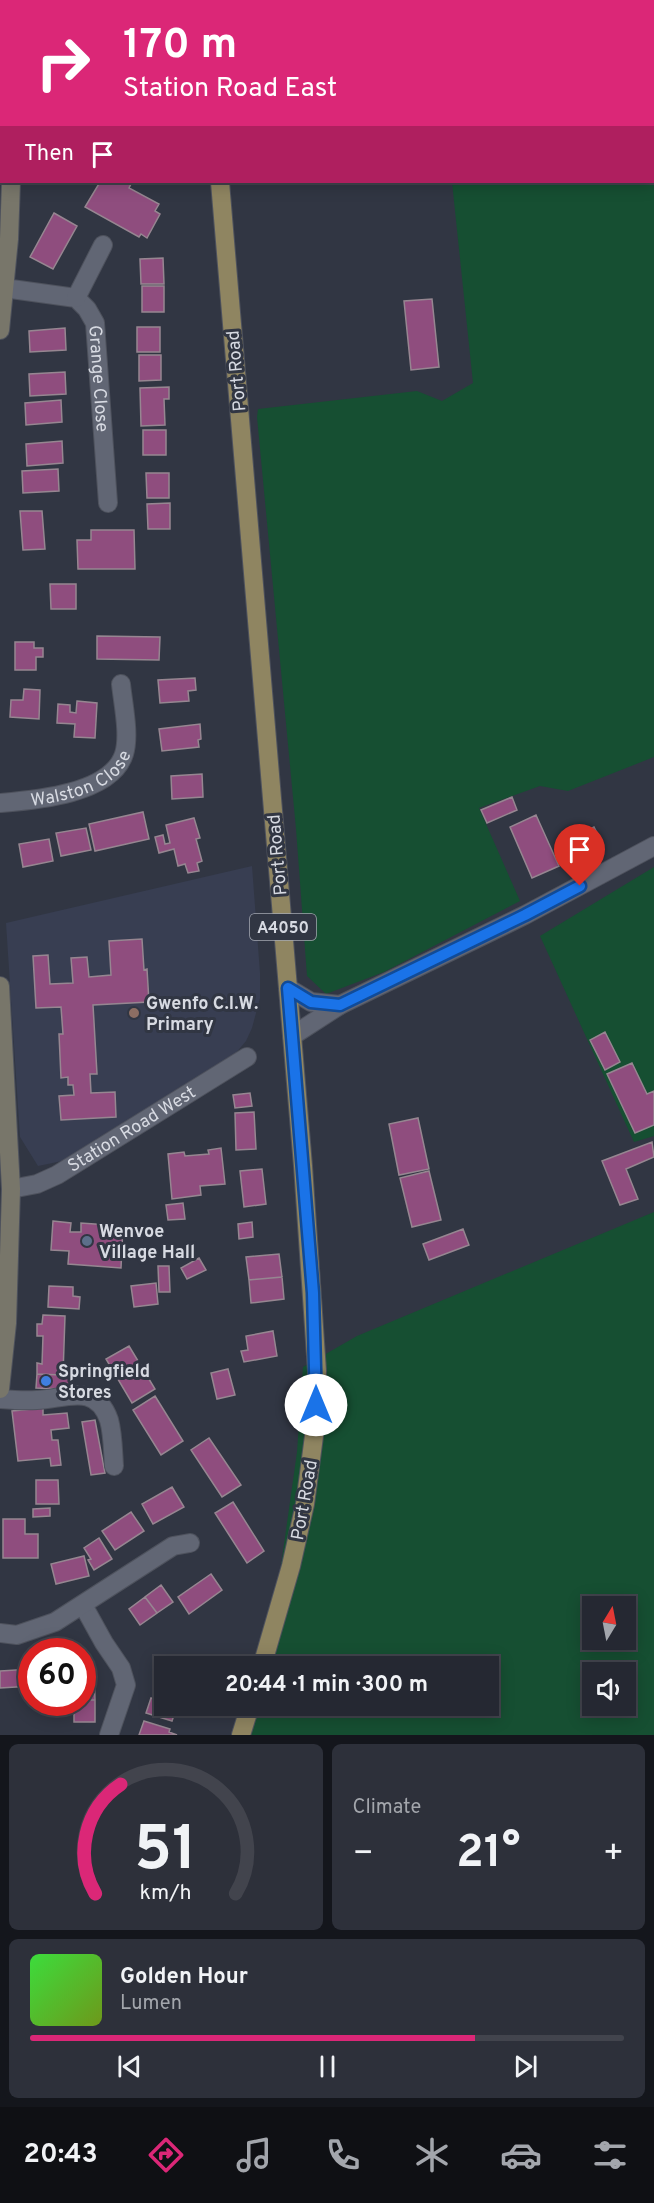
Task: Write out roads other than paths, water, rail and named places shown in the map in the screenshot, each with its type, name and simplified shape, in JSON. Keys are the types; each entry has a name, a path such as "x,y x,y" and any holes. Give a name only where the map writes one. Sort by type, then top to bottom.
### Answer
{"main road":[{"name":"Port Road","path":"220,183 313,1293 316,1405 305,1504 291,1566 265,1656"},
{"path":"241,1735 247,1716"}],"street":[{"path":"0,330 4,288 4,239 11,183"},
{"path":"4,288 76,298 103,245"},
{"name":"Grange Close","path":"76,298 92,316 97,333 108,503"},
{"name":"Walston Close","path":"0,803 81,790 106,778 117,767 124,753 125,722 121,684"},
{"path":"292,1036 340,1005 525,915 654,846"},
{"path":"0,986 11,1189 7,1323 0,1389"},
{"path":"288,988 311,1002 340,1005"},
{"name":"Station Road West","path":"11,1189 37,1184 57,1175 247,1057"},
{"path":"0,1399 39,1400 82,1394 97,1401 108,1420 114,1466"},
{"path":"0,1633 17,1635 55,1622 173,1546 190,1543"},
{"path":"83,1605 121,1668 126,1685 109,1735"}],"place":[{"name":"Gwenfo C.I.W. Primary","path":"134,1013"},
{"name":"Wenvoe Village Hall","path":"87,1241"},
{"name":"Springfield Stores","path":"46,1381"}]}
